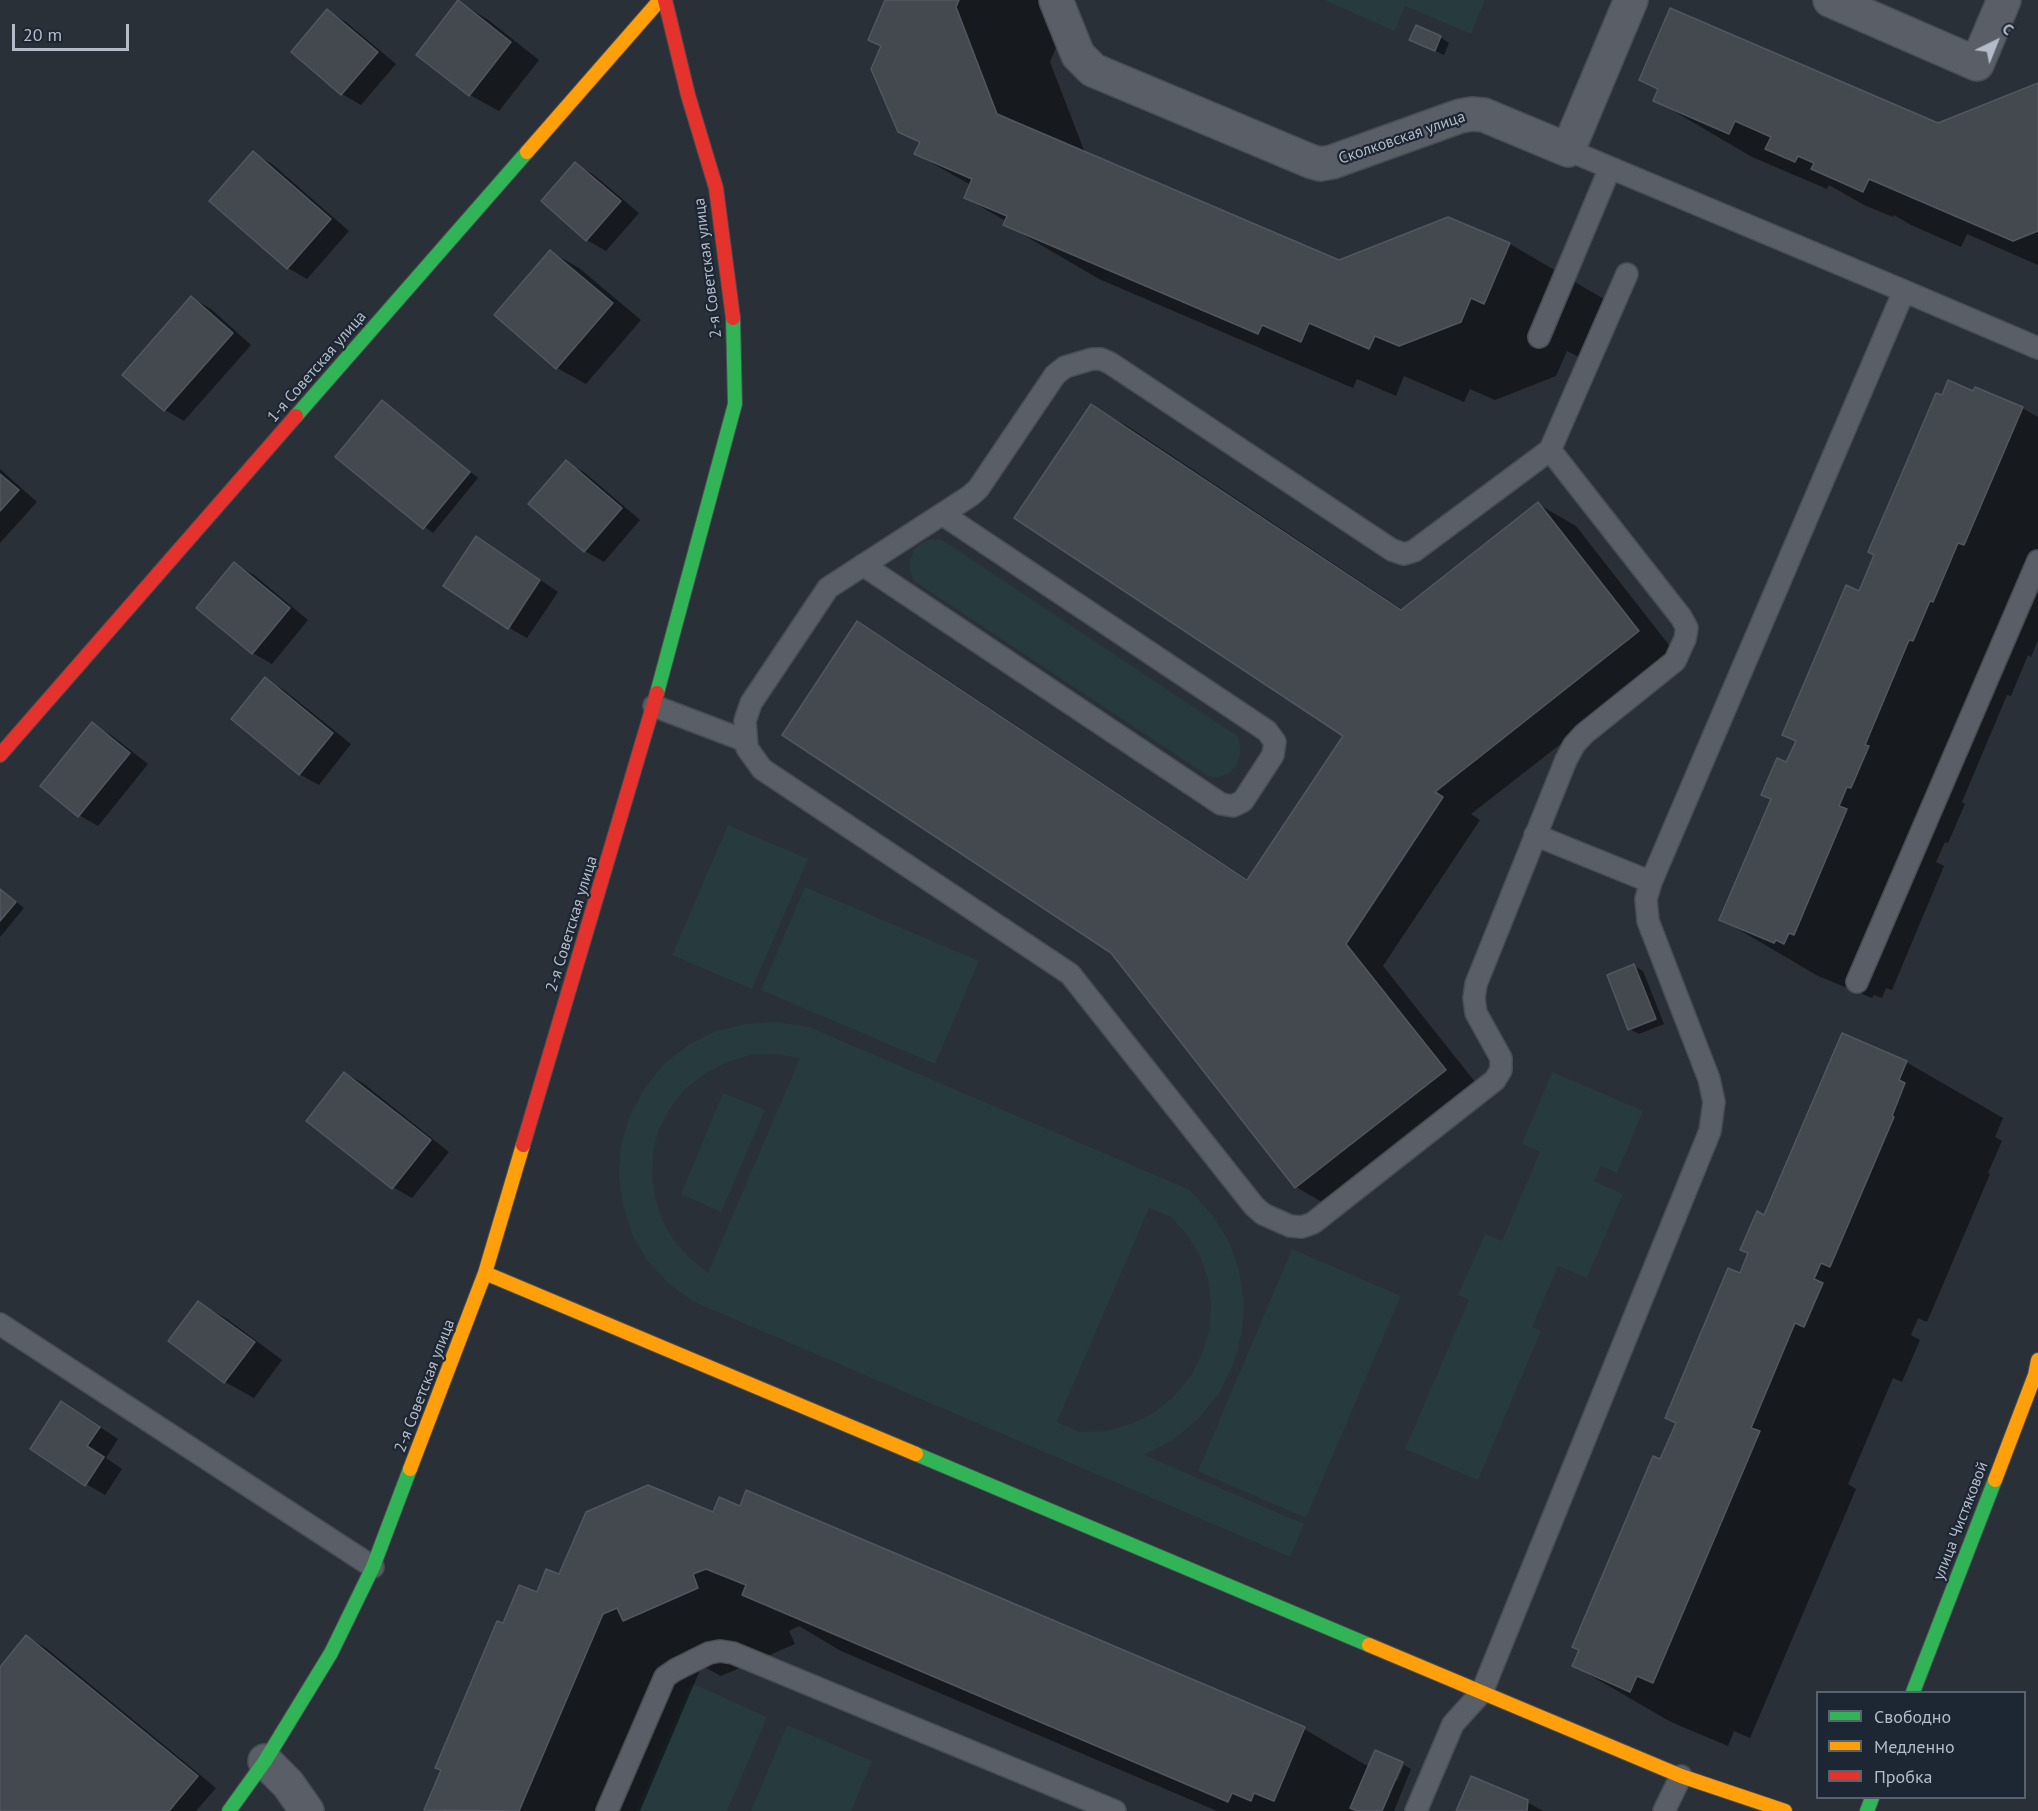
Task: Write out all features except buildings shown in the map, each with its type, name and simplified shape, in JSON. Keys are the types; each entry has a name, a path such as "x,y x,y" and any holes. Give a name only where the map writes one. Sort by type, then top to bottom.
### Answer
{"street":[{"name":"1-я Советская улица","path":"0,755 660,0"},
{"name":"2-я Советская улица","path":"229,1811 265,1761 331,1653 373,1567 486,1273 654,706 735,404 733,320 716,188 688,95 664,0"},
{"name":"Сколковская улица","path":"1056,0 1078,55 1093,70 1320,164 1332,162 1460,116 1472,114 1484,115 1568,150"},
{"path":"1568,150 1631,0"},
{"path":"1830,0 1977,64 2004,0"},
{"path":"486,1273 1681,1776 1785,1811"},
{"name":"улица Чистяковой","path":"1913,1691 2035,1375 2038,1360"},
{"path":"265,1761 288,1784 307,1811"}],"lane":[{"path":"1568,150 2038,348"},
{"path":"1539,338 1610,168"},
{"path":"1550,450 1681,617 1687,628 1685,639 1675,661 1584,734 1574,745 1566,760 1476,984 1474,998 1476,1013 1501,1058 1501,1070 1495,1080 1313,1223 1302,1227 1290,1226 1263,1214 1254,1206 1070,974 762,769 747,748 745,721 747,711 828,588 970,496 985,481 1055,375 1065,367 1101,358 1392,550 1404,554 1414,551 1550,450 1627,274"},
{"path":"1416,1811 1453,1724 1482,1692 1710,1131 1714,1102 1709,1079 1648,921 1646,899 1651,882 1904,291"},
{"path":"863,565 1221,804 1233,806 1243,801 1273,755 1275,742 1268,731 942,514"},
{"path":"1857,982 2038,561"},
{"path":"654,706 747,741"},
{"path":"1535,836 1651,882"},
{"path":"0,1324 373,1567"},
{"path":"607,1811 665,1677 709,1653 720,1651 743,1658 1115,1811"},
{"path":"1664,1811 1681,1776"}],"green space":[{"path":"1324,0 1485,0 1471,34 1405,6 1395,31"},
{"path":"931,539 942,540 1237,736 1240,756 1236,766 1229,773 1219,777 1210,777 914,581 910,571 910,560 914,550 921,543"},
{"path":"728,825 808,859 752,989 672,955"},
{"path":"805,887 979,961 935,1064 761,990"},
{"path":"777,1022 809,1027 1190,1190 1213,1216 1229,1242 1239,1271 1244,1302 1242,1332 1234,1362 1220,1392 1199,1418 1173,1440 1144,1455 1304,1524 1290,1557 692,1301 667,1282 647,1260 632,1234 623,1205 619,1176 621,1146 629,1117 644,1089 663,1065 688,1045 716,1031 746,1024","holes":["776,1054 800,1058 708,1273 674,1241 662,1220 655,1198 652,1175 653,1151 659,1129 671,1107 686,1088 706,1073 727,1062 751,1055","1149,1208 1171,1217 1187,1235 1200,1256 1208,1279 1211,1303 1210,1327 1203,1351 1192,1374 1175,1395 1155,1412 1131,1424 1106,1431 1079,1432 1057,1422"]},
{"path":"1552,1072 1643,1111 1617,1173 1601,1166 1594,1181 1623,1194 1587,1278 1558,1266 1532,1327 1541,1331 1478,1480 1405,1449 1469,1300 1458,1295 1485,1234 1502,1241 1540,1152 1522,1144"},
{"path":"723,1093 765,1110 721,1212 681,1194"},
{"path":"1292,1249 1401,1296 1306,1518 1198,1471"},
{"path":"691,1683 767,1717 727,1811 636,1811"},
{"path":"787,1725 872,1761 851,1811 751,1811"}],"traffic: fast":[{"path":"296,416 527,152"},
{"path":"657,693 735,404 733,318"},
{"path":"916,1454 1369,1645"},
{"path":"229,1811 265,1761 331,1653 373,1567 410,1469"},
{"path":"1913,1691 1995,1480"},
{"path":"1867,1811 1872,1799"}],"traffic: slow":[{"path":"527,152 660,0"},
{"path":"410,1469 485,1273 523,1145"},
{"path":"485,1273 916,1454"},
{"path":"1995,1480 2035,1375 2038,1360"},
{"path":"1369,1645 1681,1776 1785,1811"}],"traffic: jam":[{"path":"665,0 688,95 716,188 733,318"},
{"path":"0,755 296,416"},
{"path":"523,1145 657,693"}]}
